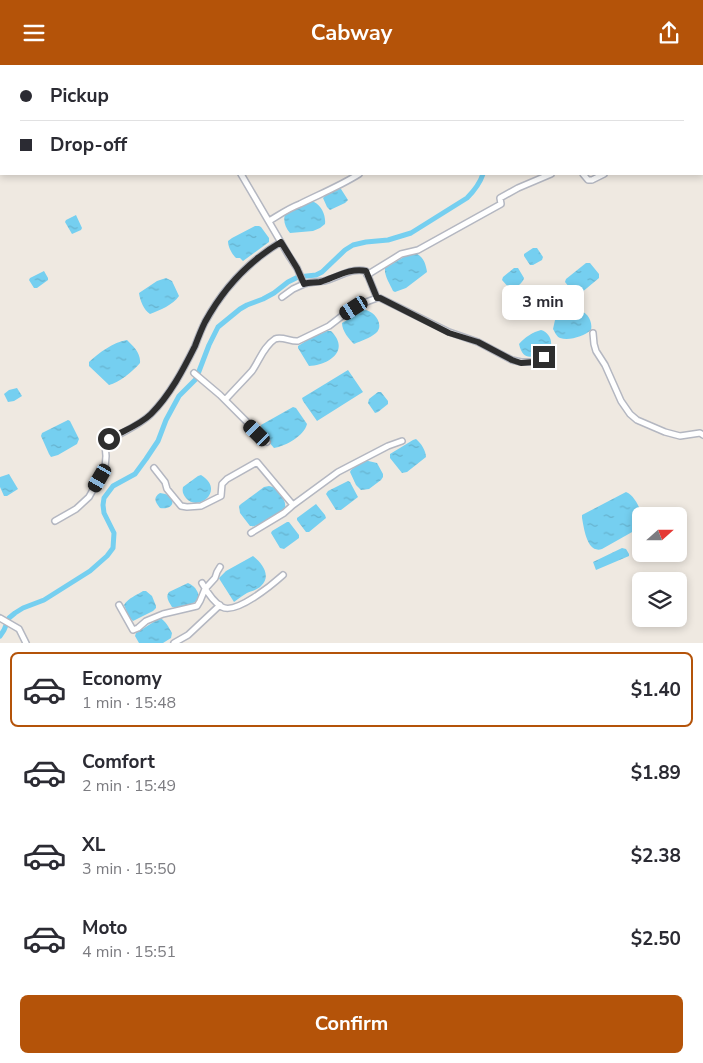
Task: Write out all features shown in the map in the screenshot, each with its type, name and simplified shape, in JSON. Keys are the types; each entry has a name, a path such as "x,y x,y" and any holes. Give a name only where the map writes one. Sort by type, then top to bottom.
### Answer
{"street":[{"path":"242,175 294,262 303,281"},
{"path":"269,221 299,204 338,187 357,175"},
{"path":"367,275 401,254 418,250 501,204 500,198 512,191 549,175"},
{"path":"585,175 592,180 602,175"},
{"path":"55,521 76,509 89,497 105,468 105,444 109,439 150,416 164,399 180,376 205,322 226,290 251,263 281,242"},
{"path":"282,297 303,281 322,281 361,270 366,271 377,298"},
{"path":"225,401 252,371 269,345 276,339 282,338 298,341 329,326 361,304 377,298 449,333 478,342 512,360 521,363 533,362 544,357"},
{"path":"593,333 596,351 605,365 621,401 630,414 637,420 665,432 680,436 700,433 703,435"},
{"path":"194,373 267,442"},
{"path":"251,533 284,513 338,472 388,446 402,441"},
{"path":"154,468 167,489 181,506 187,507 201,506 216,499 221,495 222,484 227,479 257,462 293,505"},
{"path":"119,605 133,630 146,621 163,614 197,606 205,589 215,577 220,567"},
{"path":"202,583 208,594 224,608 234,607 262,592 284,575"},
{"path":"174,643 188,635 220,605"},
{"path":"0,618 18,629 26,643"}],"water":[{"path":"341,189 348,200 330,210 323,198"},
{"path":"310,202 314,202 321,209 325,224 313,231 290,233 285,224 285,214"},
{"path":"76,215 82,228 72,234 65,222"},
{"path":"255,226 261,227 269,238 269,242 243,261 240,258 236,258 230,250 228,241"},
{"path":"533,248 537,248 543,257 542,260 530,265 524,254"},
{"path":"415,253 424,261 427,272 406,288 393,291 386,277 385,268 409,254"},
{"path":"586,263 590,263 599,274 599,278 581,293 574,293 565,282 566,279"},
{"path":"514,268 518,268 524,278 522,282 510,289 502,280"},
{"path":"44,271 48,280 34,288 29,280 30,278"},
{"path":"166,278 172,281 179,296 170,305 150,314 143,305 139,293 157,281"},
{"path":"364,310 375,315 379,322 378,330 371,336 354,344 344,332 342,323"},
{"path":"577,310 584,312 588,317 591,323 591,330 581,336 560,338 553,329 555,320"},
{"path":"541,330 549,336 551,345 532,357 524,355 519,344 529,335"},
{"path":"327,331 331,331 337,338 338,351 330,360 309,366 298,346"},
{"path":"127,340 138,353 140,363 126,376 109,385 89,366 89,362 111,345"},
{"path":"348,370 363,392 317,421 302,398"},
{"path":"17,388 22,396 8,402 4,394 9,390"},
{"path":"378,392 381,392 388,401 388,404 375,413 368,403 369,399"},
{"path":"293,407 296,408 307,424 302,433 294,440 274,448 264,434 261,425"},
{"path":"68,420 79,439 77,444 51,457 41,436 42,433"},
{"path":"416,439 423,447 426,457 407,472 402,473 390,458 390,454"},
{"path":"364,460 377,463 383,477 369,489 361,490 356,485 350,472"},
{"path":"9,474 18,489 4,496 0,487 0,477"},
{"path":"201,475 208,481 211,487 210,493 203,501 191,502 184,495 183,487"},
{"path":"348,481 358,497 341,510 336,510 326,494 328,491"},
{"path":"269,486 278,492 284,501 285,507 266,521 250,526 240,513 239,506 264,487"},
{"path":"626,492 634,499 638,507 632,507 632,532 597,550 593,548 587,539 582,515"},
{"path":"160,493 169,496 172,502 170,507 160,508 157,504 155,499"},
{"path":"316,504 326,518 309,532 306,532 297,518"},
{"path":"287,522 299,535 299,538 284,549 280,548 271,533"},
{"path":"622,548 626,549 629,556 596,570 593,562"},
{"path":"253,556 260,562 266,578 258,589 247,593 234,602 219,578 226,571"},
{"path":"188,583 196,590 199,596 198,599 190,605 172,607 167,598 169,592"},
{"path":"143,591 152,596 156,608 133,621 129,617 124,605"},
{"path":"160,618 166,623 172,633 171,638 163,643 139,643 135,636 136,633"}],"waterway":[{"path":"0,636 9,618 15,613 44,600 90,571 113,548 114,533 104,513 104,498 113,486 135,474 146,459 158,441 166,420 179,396 196,379 218,327 240,309 274,293 288,282 298,277 316,275 322,272 353,245 388,240 411,233 467,198 483,175"}],"route":[{"path":"109,439 141,422 159,406 180,376 205,322 226,290 251,263 281,242 288,256 294,262 304,284 330,279 349,272 366,271 377,298 436,327 478,342 521,363 533,362 544,357"}]}
